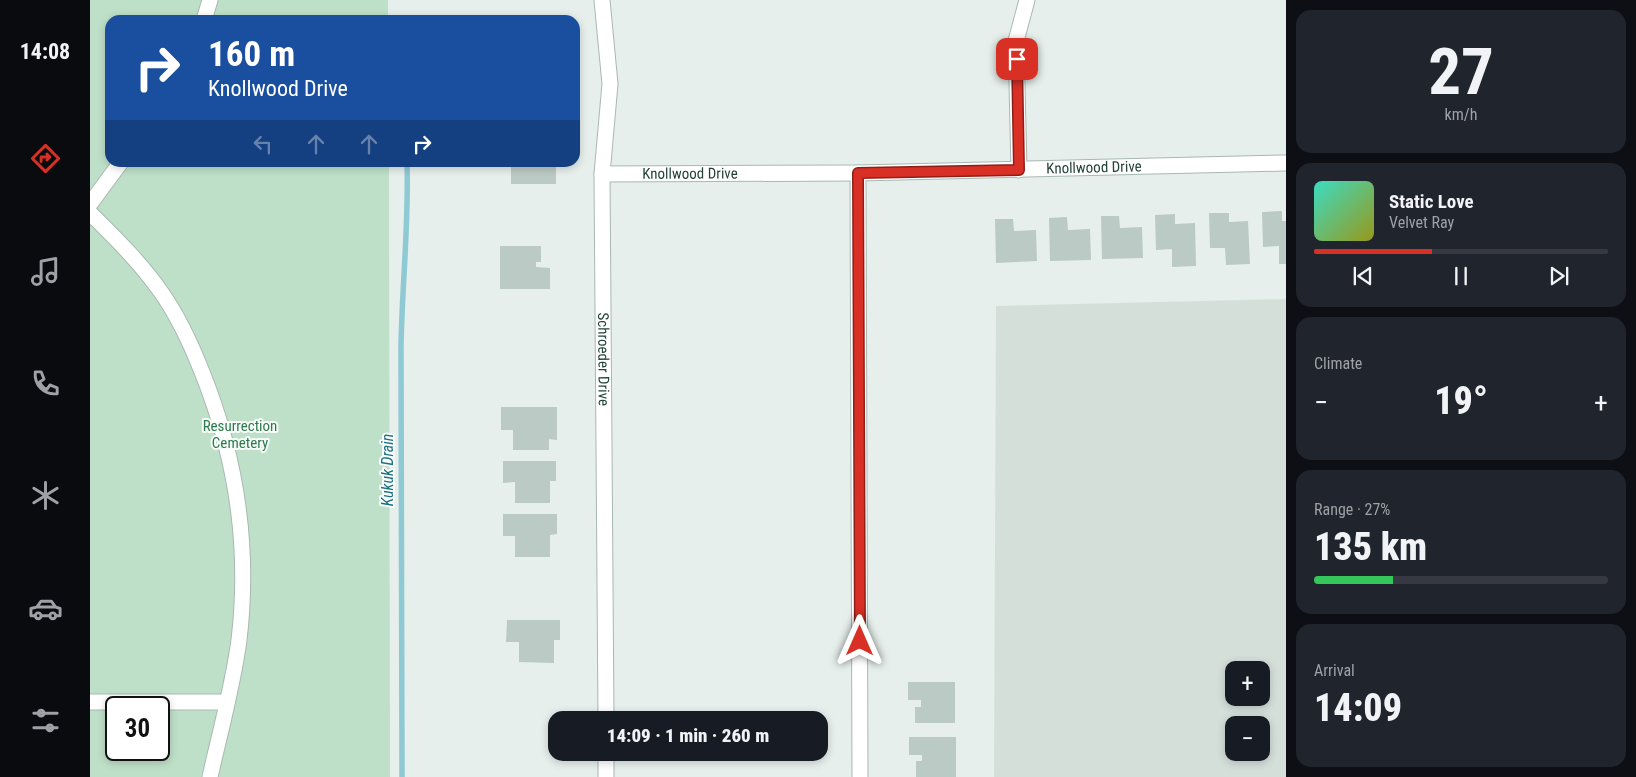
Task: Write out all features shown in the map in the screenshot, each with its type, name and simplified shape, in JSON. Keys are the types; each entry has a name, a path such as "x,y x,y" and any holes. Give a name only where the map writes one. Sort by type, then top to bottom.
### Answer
{"street":[{"path":"206,15 210,0"},
{"name":"Schroeder Drive","path":"602,0 610,84 602,174 606,711"},
{"path":"1019,170 1016,41 1027,0"},
{"name":"Knollwood Drive","path":"602,174 858,173 1286,163"},
{"path":"90,204 117,167"},
{"path":"858,173 860,777"},
{"path":"90,213 133,256 161,293 185,333 211,394 230,454 240,516 243,579 238,640 227,702 210,777"},
{"path":"90,702 227,702"},
{"path":"606,761 606,777"}],"shaded area":[{"path":"1286,299 1286,777 994,777 996,306"}],"green space":[{"name":"Resurrection Cemetery","path":"90,0 388,0 388,15 105,15 105,167 389,167 390,777 90,777"}],"building":[{"path":"511,167 556,167 556,184 511,184"},
{"path":"1282,211 1282,221 1286,221 1286,264 1279,264 1279,246 1263,247 1262,212"},
{"path":"1209,213 1229,213 1229,222 1248,221 1250,264 1226,265 1225,248 1210,248"},
{"path":"1175,214 1175,224 1195,223 1196,266 1172,267 1172,249 1156,250 1155,215"},
{"path":"1101,216 1119,216 1120,228 1142,227 1143,258 1102,259"},
{"path":"1067,217 1068,230 1090,229 1091,260 1050,261 1049,218"},
{"path":"995,219 1013,219 1014,231 1036,230 1037,261 996,263"},
{"path":"500,246 541,246 541,262 536,262 536,267 550,268 550,289 500,289"},
{"path":"501,407 557,407 557,440 549,439 549,450 513,450 513,430 501,430"},
{"path":"503,461 556,461 556,481 550,481 550,503 515,503 515,482 503,483"},
{"path":"503,514 557,514 557,534 550,535 550,557 515,557 515,536 503,536"},
{"path":"507,620 560,620 560,640 554,640 554,663 519,662 519,642 506,642"},
{"path":"908,682 955,682 955,723 915,723 915,707 921,707 921,700 908,700"},
{"path":"909,737 956,737 956,777 916,777 916,761 922,761 922,755 909,755"}],"waterway":[{"name":"Kukuk Drain","path":"402,777 401,346 407,167"}],"route":[{"path":"860,641 858,173 1019,170 1017,59"}]}
